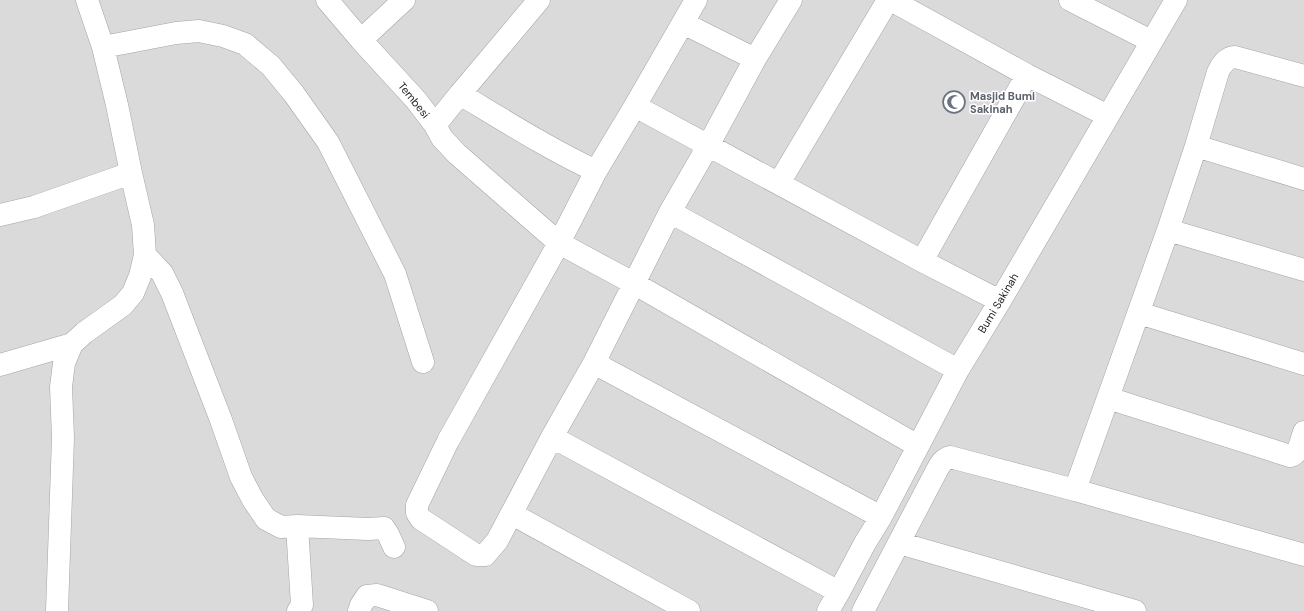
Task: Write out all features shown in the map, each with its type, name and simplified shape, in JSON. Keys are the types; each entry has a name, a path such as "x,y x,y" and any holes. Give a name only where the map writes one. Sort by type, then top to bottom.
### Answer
{"street":[{"path":"57,611 63,438 61,387 64,363 72,344 84,333 123,305 133,293 140,276 145,255 143,225 117,105 103,47 87,0"},
{"name":"Tembesi","path":"327,0 416,100 435,125 538,0"},
{"path":"361,40 404,0"},
{"path":"696,0 635,106 590,168 559,244 448,441 417,505 417,513 421,519 478,556 485,555 497,541 552,437 594,363 670,212 755,59 791,0"},
{"path":"779,184 888,0"},
{"path":"891,0 1027,75 1108,116"},
{"path":"1070,0 1151,41"},
{"name":"Bumi Sakinah","path":"828,611 840,592 865,543 881,516 958,370 1176,0"},
{"path":"683,23 755,59"},
{"path":"103,47 176,33 199,31 223,36 245,44 271,66 294,94 328,142 395,274 423,362"},
{"path":"1075,490 1168,230 1220,67 1232,56 1304,76"},
{"path":"922,261 1027,75"},
{"path":"460,94 519,130 590,168"},
{"path":"635,106 922,261 1000,301"},
{"path":"435,125 442,138 457,154 559,244 635,284 918,446"},
{"path":"1196,146 1304,179"},
{"path":"0,215 34,208 131,173"},
{"path":"670,212 958,370"},
{"path":"1168,230 1304,270"},
{"path":"145,255 162,273 172,293 221,420 241,477 253,500 266,519 281,527 384,528 394,547"},
{"path":"1139,313 1304,364"},
{"path":"0,365 72,344"},
{"path":"594,363 881,516"},
{"path":"1108,398 1290,456 1293,456 1297,452 1304,432"},
{"path":"552,437 840,592"},
{"path":"863,611 941,463 948,458 1075,490 1304,555"},
{"path":"512,514 689,611"},
{"path":"297,526 302,605 298,611"},
{"path":"899,543 1135,611"},
{"path":"359,611 367,596 377,594 427,611"}],"shaded area":[{"path":"0,0 1304,0 1304,611 0,611"}],"place":[{"name":"Masjid Bumi Sakinah","path":"954,102"}]}
